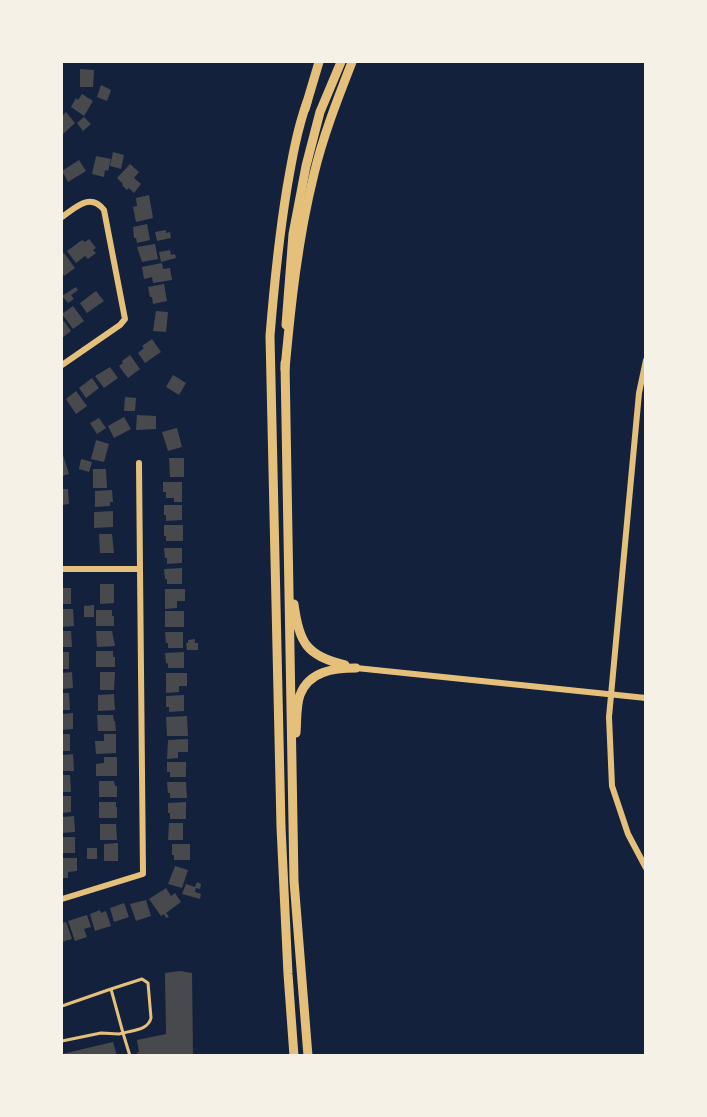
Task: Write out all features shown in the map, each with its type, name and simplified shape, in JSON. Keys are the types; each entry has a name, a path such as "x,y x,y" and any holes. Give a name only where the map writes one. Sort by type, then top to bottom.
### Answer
{"main road":[{"path":"292,1056 281,827 270,336 275,274 293,154 321,62"},
{"path":"308,1056 294,881 291,783 286,309 293,234 306,166 320,112 341,62"},
{"path":"285,369 294,279 314,173 337,99 352,62"},
{"path":"288,552 297,627 301,638 321,657 356,668"},
{"path":"291,783 298,702 301,692 311,679 321,672 356,668"}],"street":[{"path":"62,217 82,203 99,203 104,210 125,319 120,325 62,365"},
{"path":"645,360 639,393 609,717 612,786 628,834 645,868"},
{"path":"62,899 143,874 139,462"},
{"path":"62,569 140,569"},
{"path":"356,668 645,698"}],"lane":[{"path":"62,1006 142,979 148,983 152,1018 146,1027 123,1033 101,1033 62,1041"},
{"path":"111,989 130,1056"}],"building":[{"path":"80,69 94,70 93,87 80,87"},
{"path":"101,85 111,90 107,101 97,97"},
{"path":"82,94 93,101 84,116 71,107 76,98 78,100"},
{"path":"66,112 75,123 62,135 62,116"},
{"path":"84,117 91,124 83,131 77,123"},
{"path":"113,152 124,155 121,169 110,166"},
{"path":"96,156 111,159 104,177 92,174"},
{"path":"79,160 86,171 68,182 62,171"},
{"path":"130,164 139,172 134,178 141,184 134,193 129,188 127,190 117,178"},
{"path":"149,195 153,218 136,222 133,207 137,206 136,198"},
{"path":"147,224 150,240 137,243 133,227"},
{"path":"166,230 166,233 170,232 171,238 157,241 155,232"},
{"path":"89,239 96,248 93,250 96,253 88,259 85,256 76,263 67,251 82,240 85,242"},
{"path":"155,244 158,259 142,262 137,247"},
{"path":"170,250 171,255 175,254 176,258 161,262 159,252"},
{"path":"64,253 75,268 64,276 62,255"},
{"path":"162,263 163,269 170,268 172,280 153,283 152,277 144,279 142,267"},
{"path":"164,284 167,301 153,304 148,287"},
{"path":"76,287 78,290 71,295 74,299 68,303 62,296"},
{"path":"96,291 104,301 87,313 80,303"},
{"path":"73,306 84,321 73,329 62,314"},
{"path":"156,311 168,312 166,332 153,331"},
{"path":"64,321 71,331 62,338 62,322"},
{"path":"152,339 161,352 145,363 138,353 144,348 142,346"},
{"path":"130,355 140,369 128,378 119,366"},
{"path":"110,367 118,378 104,388 95,376"},
{"path":"173,375 186,383 179,395 166,387"},
{"path":"92,378 99,388 86,398 79,388"},
{"path":"76,391 87,406 76,414 66,399"},
{"path":"125,397 136,398 135,411 124,411"},
{"path":"137,415 156,416 156,429 136,430"},
{"path":"124,417 131,429 114,438 108,426"},
{"path":"99,418 106,428 97,434 90,423"},
{"path":"177,428 182,447 168,451 162,432"},
{"path":"96,440 109,444 104,462 91,459"},
{"path":"62,452 69,474 62,476"},
{"path":"169,458 184,458 184,477 170,477"},
{"path":"81,459 92,462 89,472 79,469"},
{"path":"93,469 106,469 107,488 93,488"},
{"path":"163,482 182,482 182,502 174,502 174,498 166,498 166,492 163,492"},
{"path":"62,489 68,489 69,504 62,505"},
{"path":"112,490 113,502 110,502 110,506 95,507 95,491"},
{"path":"164,505 182,505 182,520 166,521"},
{"path":"113,511 113,527 94,528 94,512"},
{"path":"164,525 183,525 183,541 166,541"},
{"path":"99,534 112,534 114,553 100,553"},
{"path":"164,548 182,548 182,563 167,564"},
{"path":"182,568 182,584 167,584 164,569"},
{"path":"100,584 114,584 114,603 100,604"},
{"path":"62,588 71,588 71,604 62,604"},
{"path":"165,589 185,589 185,601 177,601 177,608 165,609"},
{"path":"94,605 94,617 84,617 84,606"},
{"path":"62,609 73,609 74,626 62,627"},
{"path":"96,610 112,610 114,626 96,626"},
{"path":"165,611 184,611 184,627 165,627"},
{"path":"62,631 71,631 72,647 62,647"},
{"path":"96,631 112,631 115,646 97,647"},
{"path":"165,632 183,632 183,648 168,648"},
{"path":"195,639 195,643 198,643 198,650 187,650 188,640"},
{"path":"96,651 113,651 115,667 96,667"},
{"path":"62,652 69,652 69,669 62,669"},
{"path":"184,652 184,668 168,668 165,653"},
{"path":"72,672 73,688 62,689 62,673"},
{"path":"100,672 115,672 114,690 100,690"},
{"path":"166,673 187,673 187,686 179,686 179,692 166,693"},
{"path":"62,693 69,693 70,710 62,710"},
{"path":"114,694 115,710 98,711 98,695"},
{"path":"184,695 184,711 169,712 169,707 166,707 166,696"},
{"path":"73,713 73,729 62,730 62,714"},
{"path":"97,715 113,715 116,731 98,731"},
{"path":"187,716 188,736 167,736 166,717"},
{"path":"62,734 70,734 70,751 62,751"},
{"path":"104,734 116,734 116,753 96,754 95,741 104,741"},
{"path":"188,739 188,752 178,752 178,758 167,759 168,740"},
{"path":"73,754 74,771 62,771 62,755"},
{"path":"104,757 117,757 117,776 96,776 96,764 104,763"},
{"path":"167,762 186,762 186,777 170,777 170,772 167,772"},
{"path":"62,775 70,775 71,792 62,792"},
{"path":"99,781 114,781 117,786 117,797 99,797"},
{"path":"167,782 186,782 187,798 170,798"},
{"path":"62,796 71,796 71,812 62,813"},
{"path":"99,802 116,802 117,818 99,818"},
{"path":"186,802 186,819 170,819 168,803"},
{"path":"74,816 75,832 62,833 62,817"},
{"path":"169,823 183,823 183,840 168,840"},
{"path":"100,824 116,824 117,840 100,840"},
{"path":"62,837 75,837 75,853 62,853"},
{"path":"118,843 118,861 104,861 104,844"},
{"path":"172,844 190,844 190,860 174,860"},
{"path":"87,848 97,848 97,859 87,859"},
{"path":"62,858 77,858 77,871 68,872 68,878 62,878"},
{"path":"175,866 188,870 182,888 168,884"},
{"path":"197,882 201,884 200,889 196,888 195,892 201,894 200,899 182,894 186,884 195,887"},
{"path":"166,888 171,896 175,893 181,902 166,913 169,917 166,918 164,914 161,916 149,899"},
{"path":"146,900 151,916 136,921 130,904"},
{"path":"124,903 129,917 114,922 110,908"},
{"path":"100,910 101,913 106,911 111,926 95,931 90,914"},
{"path":"87,915 91,927 84,929 87,937 75,941 68,921"},
{"path":"66,922 72,939 62,942 62,923"},
{"path":"180,971 192,973 193,1056 138,1055 137,1040 166,1034 165,973"},
{"path":"113,1042 117,1056 62,1056 62,1054"}]}
